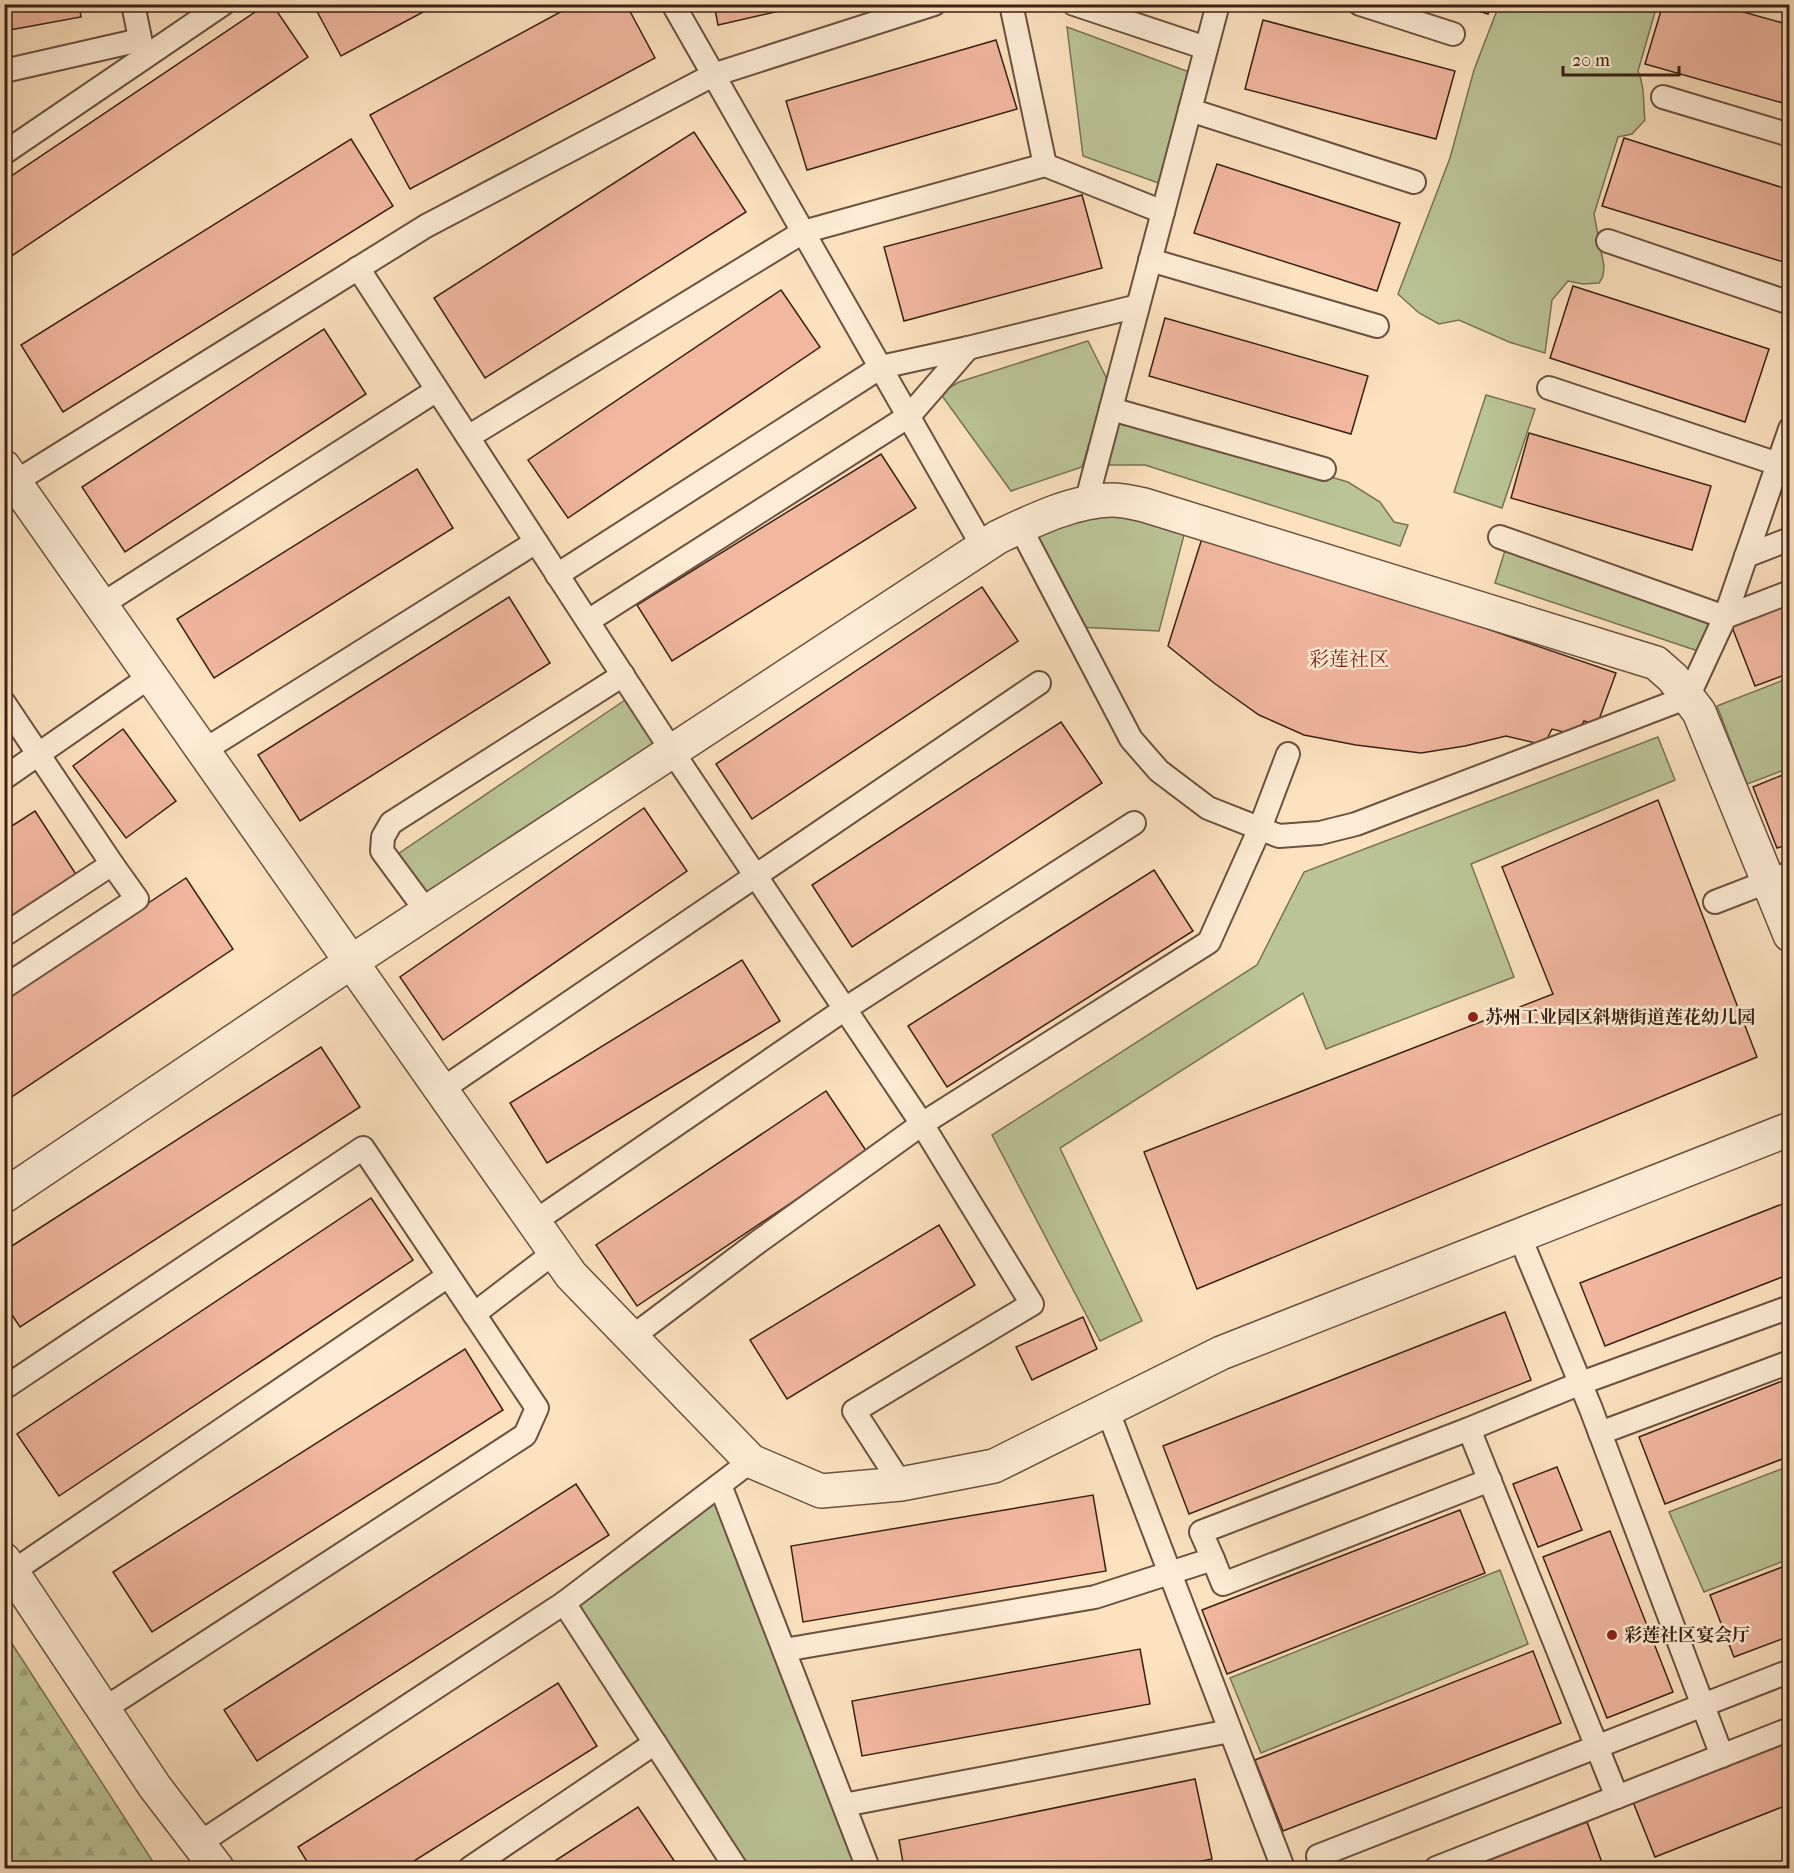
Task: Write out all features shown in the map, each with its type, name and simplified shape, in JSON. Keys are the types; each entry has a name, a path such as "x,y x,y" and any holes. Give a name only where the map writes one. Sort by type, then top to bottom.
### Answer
{"street":[{"path":"10,475 571,1275 752,1461 821,1491 901,1484 994,1466 1221,1353 1790,1129"},
{"path":"4,1196 351,962 998,537 1051,514 1086,503 1113,500 1144,505 1656,663 1673,678 1699,712 1779,877 1790,935"},
{"path":"8,1566 155,1787 208,1856"}],"lane":[{"path":"133,4 142,49"},
{"path":"4,153 142,49 223,4"},
{"path":"673,4 983,547"},
{"path":"10,475 426,226 713,75 934,4"},
{"path":"1011,4 1045,165"},
{"path":"1074,4 1206,48"},
{"path":"1086,503 1218,4"},
{"path":"1360,4 1453,34"},
{"path":"4,71 142,49"},
{"path":"1663,97 1790,135"},
{"path":"1190,110 1414,182"},
{"path":"468,437 803,232 1045,165 1163,212"},
{"path":"1608,241 1790,303"},
{"path":"1150,260 1377,326"},
{"path":"358,268 672,751 922,1124 1032,1304 854,1411 901,1484"},
{"path":"557,575 881,368 1138,306"},
{"path":"588,621 909,416 968,348"},
{"path":"1549,388 1778,464"},
{"path":"101,605 437,390"},
{"path":"1111,409 1324,469"},
{"path":"1020,527 1131,739 1159,771 1208,808 1280,836 1320,833 1356,824 1688,697 1725,617 1790,429"},
{"path":"1500,537 1725,617 1790,592"},
{"path":"1746,556 1790,539"},
{"path":"203,751 536,542"},
{"path":"427,912 382,851 382,837 391,823 623,675"},
{"path":"4,778 151,676"},
{"path":"441,1090 1039,683"},
{"path":"4,703 137,899 4,987"},
{"path":"632,1337 767,1235 922,1124 1209,942 1260,828 1287,754"},
{"path":"534,1222 845,1009 1134,823"},
{"path":"4,935 112,864"},
{"path":"1715,902 1779,877"},
{"path":"4,1388 363,1148 537,1408 525,1435 104,1709"},
{"path":"1519,1235 1581,1383 1722,1756"},
{"path":"474,1314 555,1252"},
{"path":"8,1566 448,1276"},
{"path":"1490,1480 1223,1584 1201,1532 1469,1429 1581,1383 1790,1307"},
{"path":"1600,1433 1790,1362"},
{"path":"1107,1409 1283,1869"},
{"path":"1469,1429 1617,1797"},
{"path":"208,1856 564,1603 752,1461"},
{"path":"720,1485 868,1869"},
{"path":"784,1650 1095,1597 1213,1559"},
{"path":"564,1603 736,1869"},
{"path":"1323,1869 1318,1856 1790,1671"},
{"path":"1436,1869 1790,1729"},
{"path":"844,1805 1230,1731"},
{"path":"471,1869 655,1743"}],"green space":[{"path":"1499,5 1657,5 1638,71 1643,89 1645,120 1632,134 1618,137 1594,214 1604,266 1603,276 1599,283 1583,284 1568,281 1552,300 1545,353 1509,342 1459,320 1439,324 1419,313 1398,294 1450,158 1474,70"},
{"path":"1067,27 1192,73 1164,185 1083,156"},
{"path":"1088,341 1108,381 1082,467 1011,491 940,393 959,382"},
{"path":"1486,395 1535,409 1502,508 1454,492"},
{"path":"1117,415 1348,482 1380,502 1394,522 1408,525 1400,546 1145,465 1103,465"},
{"path":"1086,512 1118,513 1185,531 1159,631 1077,627 1027,533"},
{"path":"1507,544 1714,617 1701,652 1495,583"},
{"path":"1789,678 1789,768 1747,784 1717,706"},
{"path":"628,698 659,749 427,900 395,856"},
{"path":"1658,737 1675,780 1471,864 1514,977 1326,1049 1303,993 1060,1148 1142,1321 1100,1341 992,1135 1257,965 1304,872"},
{"path":"1789,1466 1789,1559 1704,1592 1669,1512"},
{"path":"719,1488 866,1868 741,1868 569,1604"},
{"path":"1500,1570 1528,1644 1261,1753 1230,1678"},
{"path":"5,1633 157,1868 5,1868"}],"building":[{"path":"4,4 79,4 81,17 4,31"},
{"path":"267,4 272,4 308,57 4,261 4,181"},
{"path":"313,4 438,4 341,56"},
{"path":"575,4 626,4 655,58 410,189 370,115"},
{"path":"714,4 810,4 718,25"},
{"path":"1457,4 1491,4 1488,14"},
{"path":"1663,4 1715,4 1790,25 1790,105 1645,64"},
{"path":"1263,20 1455,71 1436,139 1245,89"},
{"path":"996,40 1017,109 807,170 786,101"},
{"path":"694,132 746,212 485,378 434,298"},
{"path":"1624,138 1790,190 1790,264 1602,206"},
{"path":"351,139 393,206 63,412 21,345"},
{"path":"1217,164 1400,223 1377,291 1194,233"},
{"path":"1082,195 1102,268 904,321 884,247"},
{"path":"1573,286 1769,349 1745,422 1550,358"},
{"path":"781,290 820,347 568,518 528,460"},
{"path":"1165,318 1368,376 1351,434 1149,376"},
{"path":"324,329 366,394 125,552 82,487"},
{"path":"1529,433 1711,486 1692,550 1511,498"},
{"path":"881,454 916,508 672,661 637,605"},
{"path":"417,469 453,528 214,678 177,619"},
{"path":"1204,532 1616,673 1597,725 1584,721 1576,735 1552,729 1544,745 1506,736 1421,753 1356,745 1304,735 1259,715 1168,646"},
{"path":"982,587 1018,641 752,819 716,764"},
{"path":"509,597 550,663 300,821 258,755"},
{"path":"1790,599 1790,673 1755,686 1730,622"},
{"path":"1061,722 1102,783 852,947 812,885"},
{"path":"123,729 176,801 126,838 73,766"},
{"path":"1790,772 1790,844 1777,848 1753,787"},
{"path":"1658,800 1757,1057 1197,1289 1144,1152 1553,994 1502,867"},
{"path":"644,808 687,871 443,1040 400,977"},
{"path":"35,811 79,879 4,926 4,831"},
{"path":"1154,870 1193,931 947,1087 908,1026"},
{"path":"186,878 233,949 4,1102 4,999"},
{"path":"742,960 780,1021 547,1163 510,1103"},
{"path":"321,1047 360,1107 20,1327 4,1303 4,1251"},
{"path":"826,1091 867,1152 637,1306 596,1245"},
{"path":"371,1198 413,1260 59,1496 17,1434"},
{"path":"1790,1201 1790,1274 1605,1346 1580,1283"},
{"path":"939,1225 975,1285 787,1399 750,1340"},
{"path":"1505,1312 1531,1380 1189,1514 1163,1446"},
{"path":"1083,1317 1097,1349 1032,1380 1016,1347"},
{"path":"465,1349 503,1410 152,1632 113,1572"},
{"path":"1790,1378 1790,1456 1665,1504 1639,1437"},
{"path":"1557,1467 1582,1530 1538,1547 1513,1484"},
{"path":"576,1484 609,1535 257,1761 224,1710"},
{"path":"1093,1495 1106,1571 803,1622 791,1546"},
{"path":"1460,1510 1485,1573 1227,1674 1202,1610"},
{"path":"1610,1531 1673,1692 1607,1718 1543,1557"},
{"path":"1790,1564 1790,1636 1734,1657 1710,1595"},
{"path":"1140,1649 1150,1704 862,1756 852,1701"},
{"path":"1533,1651 1561,1723 1283,1831 1255,1760"},
{"path":"558,1683 597,1746 403,1868 311,1868 298,1847"},
{"path":"1790,1740 1790,1804 1655,1857 1633,1802"},
{"path":"1195,1779 1212,1859 1167,1868 904,1868 899,1840"},
{"path":"638,1807 679,1868 544,1868"},
{"path":"1587,1822 1604,1868 1469,1868"}],"place":[{"name":"苏州工业园区斜塘街道莲花幼儿园","path":"1473,1017"},
{"name":"彩莲社区宴会厅","path":"1612,1635"}],"district":[{"name":"彩莲社区","path":"1349,659"}]}
